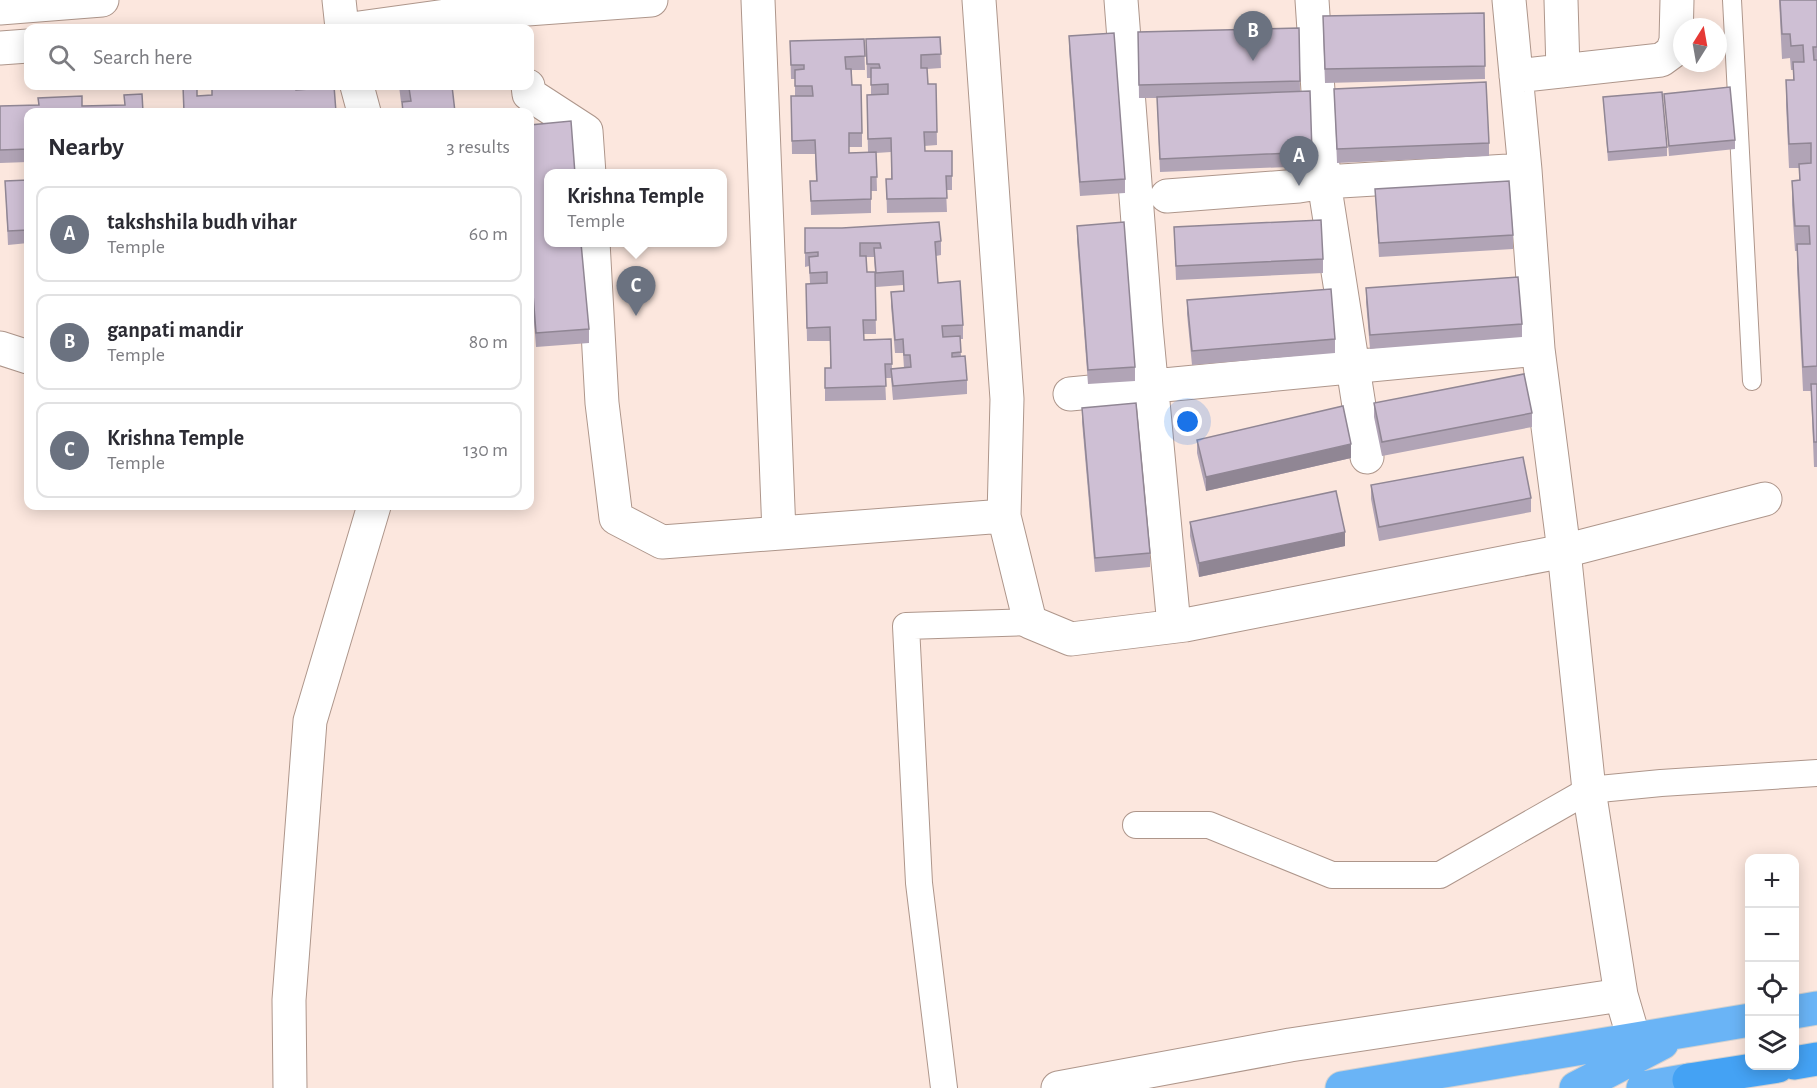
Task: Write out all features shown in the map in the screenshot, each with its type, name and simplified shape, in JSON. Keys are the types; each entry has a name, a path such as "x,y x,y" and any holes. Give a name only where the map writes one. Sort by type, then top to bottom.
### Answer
{"highway":[{"path":"1799,1011 1817,1008"},
{"path":"1342,1088 1745,1021"},
{"path":"1576,1088 1688,1030"},
{"path":"1799,1062 1817,1059"},
{"path":"1643,1088 1748,1070"}],"street":[{"path":"0,8 60,16 102,0"},
{"path":"339,0 342,24"},
{"path":"388,24 461,14 526,19 651,0"},
{"path":"758,0 779,533"},
{"path":"979,0 1007,399 1005,516 1030,622"},
{"path":"1121,0 1174,626"},
{"path":"1312,0 1324,182 1366,457"},
{"path":"1509,0 1525,170 1538,349 1564,551 1589,790 1620,994 1634,1039"},
{"path":"1561,0 1563,71"},
{"path":"1516,76 1661,60 1672,52 1676,41 1677,0"},
{"path":"0,48 24,46"},
{"path":"358,90 363,108"},
{"path":"528,90 529,94 586,131 589,169"},
{"path":"1167,196 1324,182 1525,170"},
{"path":"593,247 602,403 616,518 662,542 1005,516"},
{"path":"0,348 24,356"},
{"path":"1070,394 1538,349"},
{"path":"944,1088 919,883 906,626 1030,622 1071,639 1174,626 1564,551 1766,499"},
{"path":"290,1088 289,1000 310,721 373,510"},
{"path":"1136,825 1209,825 1332,875 1440,875 1589,790 1817,773"},
{"path":"1058,1088 1290,1045 1620,994"}],"lane":[{"path":"1732,0 1752,381"}],"building":[{"path":"1780,0 1817,0 1817,47 1813,47 1814,60 1817,60 1817,366 1803,367 1797,244 1810,244 1809,226 1795,226 1792,181 1800,180 1799,164 1811,163 1811,143 1789,144 1786,80 1794,80 1793,62 1804,62 1803,45 1791,46 1790,34 1782,34"},
{"path":"1484,13 1485,66 1325,69 1323,16"},
{"path":"1299,28 1300,81 1139,85 1138,32"},
{"path":"1114,33 1125,179 1080,182 1069,36"},
{"path":"940,37 941,54 921,55 921,68 927,68 928,84 936,84 937,132 924,132 925,151 952,151 952,176 946,176 947,198 887,199 886,179 892,179 891,138 868,139 867,95 888,94 888,84 871,85 871,68 880,68 879,64 867,64 866,39"},
{"path":"864,39 865,56 845,57 846,69 851,69 852,85 861,85 862,133 849,133 849,153 876,152 877,177 871,177 871,199 811,201 810,181 817,181 815,140 792,141 791,96 813,96 812,86 795,86 795,70 804,69 804,65 791,65 790,41"},
{"path":"1486,82 1489,143 1337,149 1334,89"},
{"path":"1730,87 1735,140 1669,146 1664,94"},
{"path":"183,90 197,90 197,96 212,95 212,90 334,90 336,108 184,108"},
{"path":"409,90 452,90 455,108 403,108 402,102 411,101"},
{"path":"1310,91 1312,152 1160,159 1157,97"},
{"path":"1662,92 1667,147 1608,152 1603,97"},
{"path":"142,94 143,108 24,108 24,149 0,150 0,106 39,105 38,98 82,96 82,106 125,105 124,95"},
{"path":"571,121 575,169 544,169 544,247 581,247 589,329 536,333 534,125"},
{"path":"24,180 24,230 8,231 5,181"},
{"path":"1509,181 1513,235 1379,243 1375,189"},
{"path":"1321,220 1323,259 1176,266 1174,227"},
{"path":"939,222 941,241 935,242 938,283 960,281 963,325 942,326 943,337 960,336 961,352 952,353 952,357 965,356 967,380 893,386 891,369 911,367 910,355 904,355 903,339 895,340 891,292 904,291 903,271 876,273 874,248 881,248 880,243 860,243 860,256 866,256 867,272 875,272 876,320 863,320 864,340 891,339 892,364 885,364 886,386 825,388 825,368 831,368 830,327 807,328 806,284 827,283 827,272 810,273 809,257 818,256 818,252 805,253 805,228"},
{"path":"1124,222 1135,367 1088,370 1077,226"},
{"path":"1518,277 1522,324 1370,335 1366,288"},
{"path":"1331,289 1335,339 1192,351 1187,300"},
{"path":"1524,374 1532,413 1382,442 1374,403"},
{"path":"1811,384 1817,384 1817,442 1814,442"},
{"path":"1136,403 1150,553 1095,558 1082,408"},
{"path":"1343,406 1351,444 1206,477 1197,440"},
{"path":"1523,457 1531,498 1379,527 1371,485"},
{"path":"1336,491 1345,532 1199,563 1190,522"}],"place":[{"name":"ganpati mandir","path":"1253,61"},
{"name":"takshshila budh vihar","path":"1299,186"},
{"name":"Krishna Temple","path":"636,316"}]}
